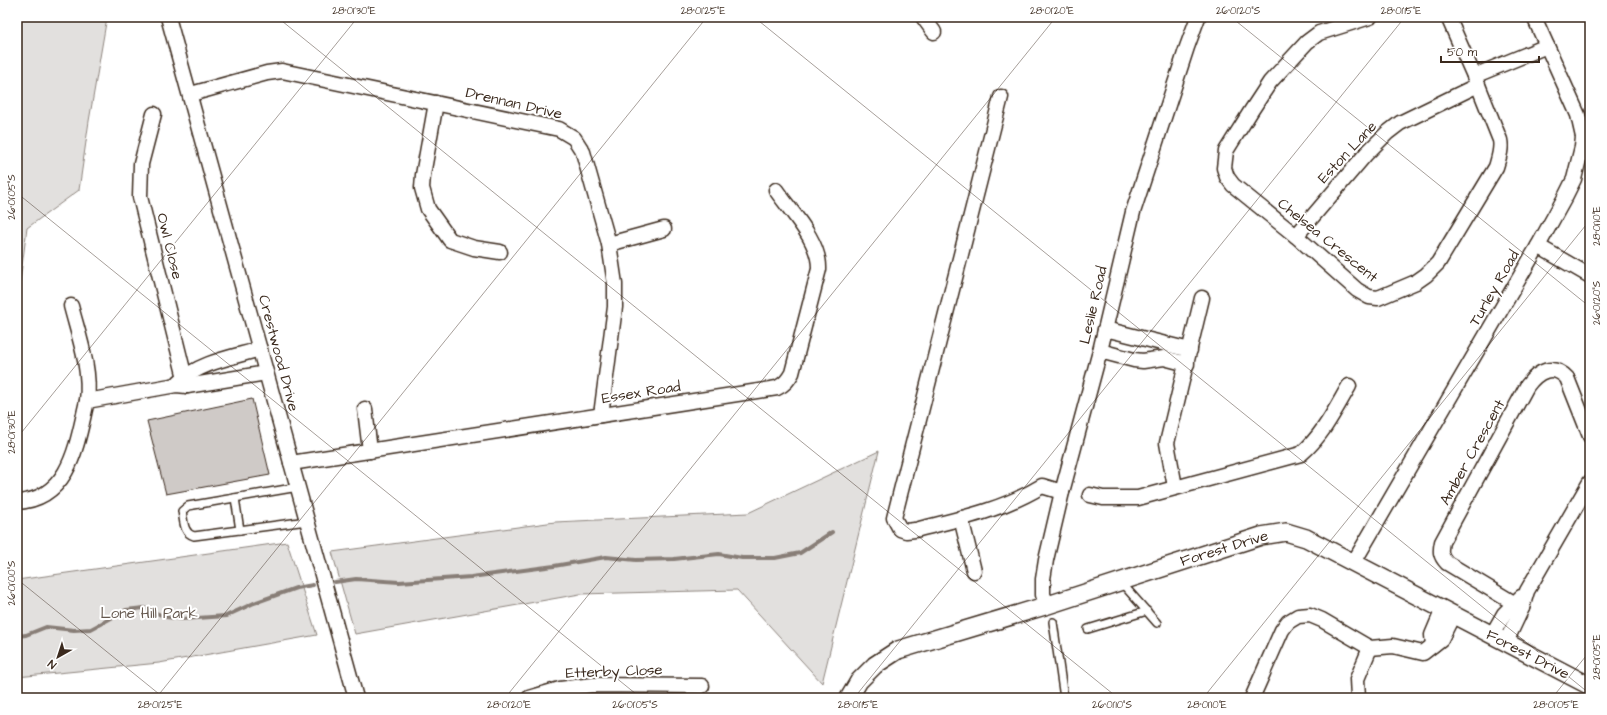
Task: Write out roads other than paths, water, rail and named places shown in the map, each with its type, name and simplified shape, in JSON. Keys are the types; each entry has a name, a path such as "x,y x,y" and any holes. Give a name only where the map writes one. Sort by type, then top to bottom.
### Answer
{"street":[{"name":"Crestwood Drive","path":"168,17 191,94 266,374 356,698"},
{"path":"923,17 934,32"},
{"name":"Leslie Road","path":"1048,605 1044,595 1043,579 1046,560 1062,492 1100,351 1135,205 1198,17"},
{"name":"Chelsea Crescent","path":"1370,17 1318,33 1307,42 1270,82 1251,110 1226,150 1224,168 1233,184 1296,236 1357,290 1368,297 1378,298 1416,282 1426,275 1438,263 1496,167 1498,161 1501,147 1500,140 1448,17"},
{"name":"Turley Road","path":"1354,562 1538,246 1584,162 1583,137 1578,115 1547,46 1537,18"},
{"name":"Eston Lane","path":"1296,236 1366,154 1387,133 1400,124 1476,81 1547,46"},
{"name":"Drennan Drive","path":"191,94 267,73 282,71 560,128 574,138 583,152 609,244 616,296 601,415"},
{"path":"1000,97 894,518 900,529 906,531 915,530 1001,507 1026,496 1042,486 1062,492"},
{"path":"436,102 422,182 424,198 428,208 450,240 474,248 500,252"},
{"name":"Owl Close","path":"154,114 141,164 140,197 183,382"},
{"name":"Essex Road","path":"291,463 776,388 788,380 794,365 819,269 819,260 811,240 776,190"},
{"path":"609,244 664,229"},
{"path":"1538,246 1590,276"},
{"path":"1175,487 1168,443 1202,298"},
{"path":"17,502 31,500 55,486 68,470 74,456 88,392 87,372 72,306"},
{"path":"1105,328 1190,350"},
{"path":"183,382 212,364 260,349"},
{"path":"1100,351 1134,360 1143,361 1164,358 1186,364"},
{"name":"Amber Crescent","path":"1518,605 1447,563 1442,557 1440,550 1442,542 1527,386 1531,380 1540,373 1553,369 1562,373 1567,378 1590,436"},
{"path":"87,401 183,382 266,374"},
{"path":"1090,495 1103,498 1138,498 1301,454 1311,446 1322,433 1349,386"},
{"path":"365,409 370,451"},
{"path":"1499,639 1504,614 1518,605 1590,482"},
{"path":"961,518 974,571"},
{"name":"Forest Drive","path":"849,698 859,681 882,660 898,650 1048,605 1261,536 1279,532 1295,534 1306,538 1590,686"},
{"path":"1252,698 1282,630 1288,622 1298,616 1310,615 1322,620 1370,648 1393,646 1420,653 1427,651 1433,645 1432,635 1448,612"},
{"path":"1358,698 1357,679 1370,648"},
{"name":"Forest Drive","path":"858,698 867,674"},
{"name":"Etterby Close","path":"529,698 560,689 593,685 702,686"}],"lane":[{"path":"298,487 188,506 182,512 186,532 194,536 307,521"},
{"path":"234,498 240,530"},
{"path":"1120,581 1157,623"},
{"path":"1088,629 1146,611"},
{"path":"1053,622 1064,698"}],"waterway":[{"path":"335,582 356,579 399,582 471,577 554,566 606,557 636,560 674,559 719,554 742,558 775,558 800,553 832,532"},
{"path":"17,636 26,635 46,627 74,630 91,629 126,610 144,608 166,617 183,619 226,616 254,603 296,588 313,585"}],"park label":[{"name":"Lone Hill Park","path":"149,613"}]}
